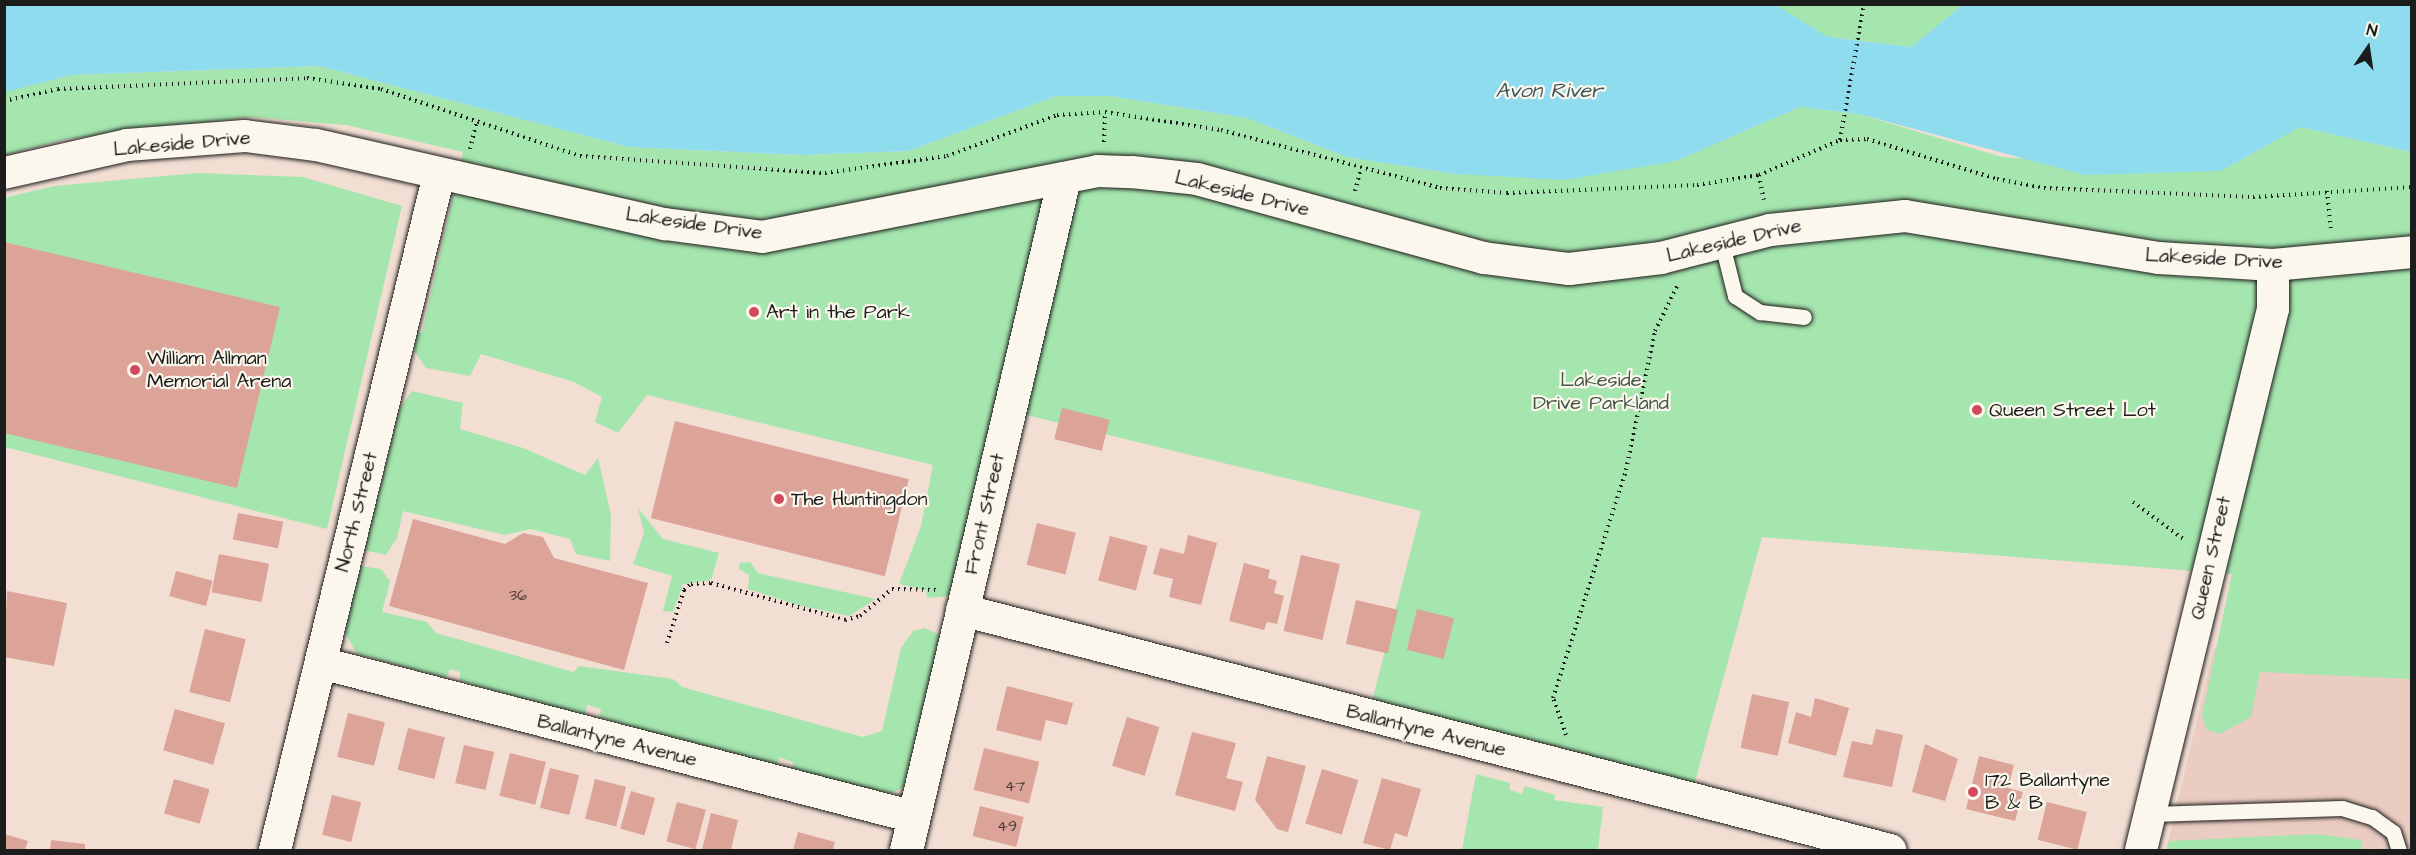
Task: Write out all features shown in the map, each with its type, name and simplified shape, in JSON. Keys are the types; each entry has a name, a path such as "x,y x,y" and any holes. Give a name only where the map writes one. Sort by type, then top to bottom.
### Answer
{"street":[{"name":"Lakeside Drive","path":"4,173 127,145 245,136 316,145 666,224 762,237 1064,178 1121,171 1197,179 1484,258 1569,269 1660,258 1708,243 1840,219 1905,216 2159,258 2273,265 2412,252"},
{"name":"North Street","path":"275,850 440,174"},
{"name":"Front Street","path":"906,850 1064,178"},
{"name":"Queen Street","path":"2141,850 2273,309 2273,265"},
{"name":"Ballantyne Avenue","path":"965,598 1577,770 1890,850"},
{"name":"Ballantyne Avenue","path":"321,663 914,818"}],"lane":[{"path":"1708,243 1735,296 1760,312 1804,317"},
{"path":"2151,814 2342,808 2372,817 2393,832 2399,850"}],"path":[{"path":"1840,140 1864,4"},
{"path":"2327,191 2332,239"},
{"path":"1577,770 1553,698 1626,470 1655,331 1708,243"},
{"path":"2133,502 2171,526 2209,564"},
{"path":"667,643 684,590 691,584 711,583 845,620 860,616 892,589 965,598"}],"shaded area":[{"path":"2214,648 2411,658 2411,850 2166,850"}],"green space":[{"path":"1774,5 1963,5 1911,47 1828,37"},
{"name":"Lakeside Drive Parkland","path":"319,66 629,147 801,155 909,151 1056,96 1110,96 1247,118 1347,157 1455,174 1676,161 1800,107 1859,114 2002,157 2221,171 2300,127 2411,152 2411,679 2260,672 2251,717 2220,734 2206,729 2202,715 2232,574 1762,537 1694,785 1372,701 1421,511 997,408 950,596 927,598 926,590 899,584 921,526 933,465 647,395 618,433 595,422 602,397 574,382 481,354 470,376 426,368 413,349 417,332 422,333 463,152 346,125 251,117 67,139 5,155 5,92 9,90 72,75"},
{"path":"197,173 303,177 402,206 327,529 5,447 4,198 54,186"},
{"path":"412,391 463,403 460,429 523,448 585,475 598,458 611,515 610,561 576,554 570,539 531,529 505,535 403,511 397,538 386,555 364,550 400,408"},
{"path":"638,508 663,539 719,553 711,580 683,584 673,612 663,611 672,576 633,564 644,533"},
{"path":"750,562 758,573 876,599 849,616 798,605 748,589 749,575 739,569 740,563"},
{"path":"360,566 381,569 390,581 382,612 427,622 436,633 573,672 579,666 673,679 682,687 863,737 882,731 901,648 913,631 925,628 944,637 907,786 889,794 792,770 793,762 779,757 777,765 691,744 599,717 601,709 587,705 585,716 460,681 460,672 450,669 446,678 357,654 344,631"},
{"path":"1476,774 1510,783 1510,790 1522,794 1525,786 1555,795 1554,800 1603,807 1598,850 1462,850"},
{"path":"2317,834 2361,840 2363,850 2167,850 2169,841"}],"water":[{"name":"Avon River","path":"5,4 1774,4 1828,37 1911,47 1963,5 2411,5 2411,152 2300,127 2221,171 2085,175 1859,114 1800,107 1676,161 1565,180 1455,174 1347,157 1247,118 1110,96 1056,96 909,151 801,155 629,147 319,66 72,75 5,92"}],"building":[{"name":"William Allman Memorial Arena","path":"4,242 280,307 237,488 4,433"},
{"path":"1062,408 1110,420 1102,451 1054,439"},
{"name":"The Huntingdon","path":"675,421 909,479 885,576 651,518"},
{"path":"238,513 283,522 278,548 233,540"},
{"path":"413,519 505,544 523,533 543,537 554,558 648,583 624,670 389,606"},
{"path":"1037,523 1076,533 1065,574 1027,565"},
{"path":"1188,535 1217,543 1201,605 1169,597 1173,579 1153,574 1160,548 1184,554"},
{"path":"1110,536 1148,546 1136,591 1098,580"},
{"path":"219,554 269,564 262,602 212,592"},
{"path":"1301,555 1340,564 1322,640 1283,631"},
{"path":"1244,563 1270,570 1268,578 1277,581 1274,593 1284,596 1277,624 1267,622 1264,630 1229,621"},
{"path":"176,571 213,581 206,606 169,596"},
{"path":"7,591 67,603 54,666 4,657"},
{"path":"1356,600 1398,610 1388,654 1346,644"},
{"path":"1417,609 1454,618 1444,659 1407,650"},
{"path":"205,629 246,639 230,702 189,692"},
{"path":"1007,686 1073,703 1067,725 1046,720 1041,741 996,730"},
{"path":"1752,694 1789,702 1778,756 1741,748"},
{"path":"1815,698 1849,708 1836,756 1788,743 1796,712 1811,717"},
{"path":"175,709 225,723 213,765 163,750"},
{"path":"348,713 385,722 374,766 337,757"},
{"path":"1127,717 1160,727 1145,776 1112,766"},
{"path":"408,728 445,737 434,779 398,770"},
{"path":"1876,729 1903,735 1892,787 1843,777 1852,741 1872,745"},
{"path":"1192,732 1236,743 1226,778 1243,782 1235,811 1175,795"},
{"path":"1925,744 1958,759 1945,801 1912,792"},
{"path":"464,745 494,752 485,790 455,783"},
{"path":"984,748 1039,762 1029,804 974,790"},
{"path":"510,753 546,762 535,805 499,796"},
{"path":"1267,756 1306,766 1288,832 1277,829 1255,800"},
{"path":"1979,756 2014,765 2008,788 2023,792 2015,821 1966,809"},
{"path":"550,768 579,775 569,815 540,808"},
{"path":"1322,769 1358,780 1342,835 1305,824"},
{"path":"1382,778 1421,789 1407,837 1395,833 1390,850 1363,843"},
{"path":"174,779 210,789 200,824 164,814"},
{"path":"595,779 626,787 616,827 585,819"},
{"path":"631,791 655,798 644,835 620,828"},
{"path":"332,795 361,802 351,842 322,835"},
{"path":"677,802 706,810 695,849 666,842"},
{"path":"2047,802 2087,812 2077,850 2038,840"},
{"path":"980,806 1024,817 1016,847 973,836"},
{"path":"711,813 738,820 731,850 702,850"},
{"path":"798,832 835,842 833,850 793,850"},
{"path":"4,834 28,841 25,850 4,850"},
{"path":"51,840 85,844 85,850 50,850"}],"place":[{"name":"Art in the Park","path":"754,312"},
{"name":"William Allman Memorial Arena","path":"135,370"},
{"name":"Queen Street Lot","path":"1977,410"},
{"name":"The Huntingdon","path":"779,499"},
{"name":"172 Ballantyne B & B","path":"1973,792"}]}
